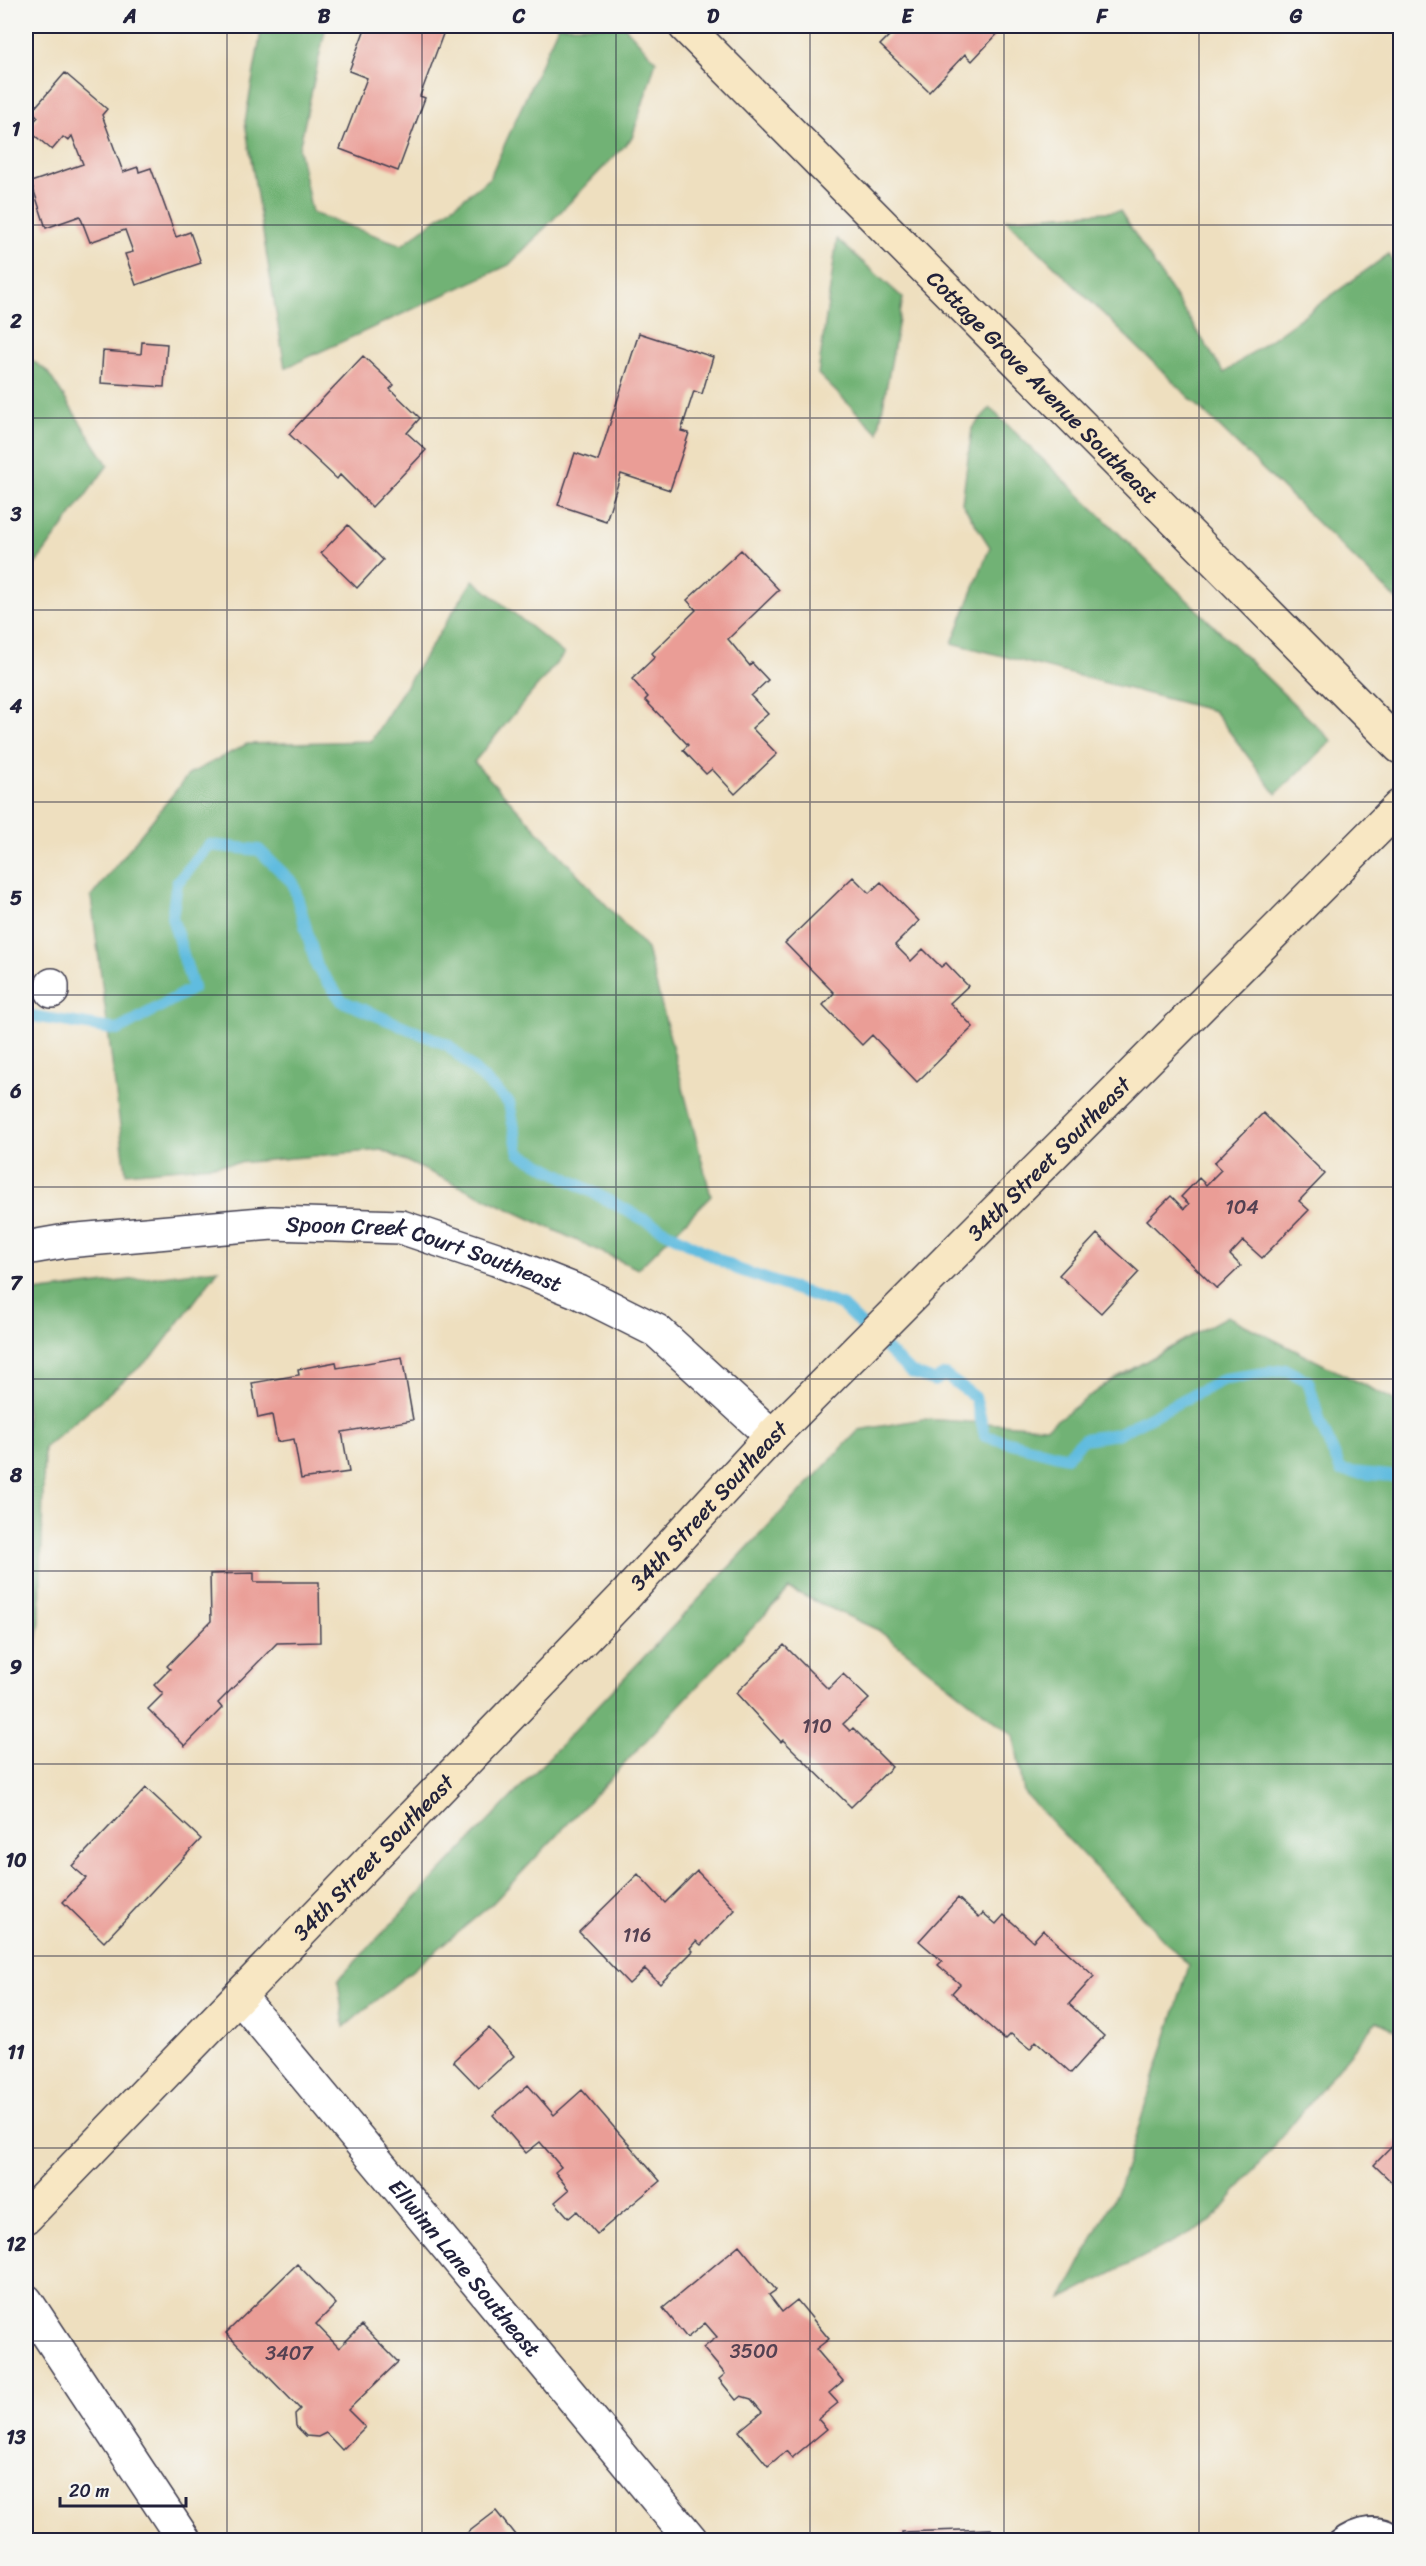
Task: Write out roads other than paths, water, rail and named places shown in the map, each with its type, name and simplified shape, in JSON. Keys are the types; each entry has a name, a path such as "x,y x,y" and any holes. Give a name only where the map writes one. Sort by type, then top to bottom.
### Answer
{"street":[{"name":"Cottage Grove Avenue Southeast","path":"699,30 1401,747"},
{"name":"34th Street Southeast","path":"26,2217 616,1606 772,1436 1401,806"},
{"name":"Spoon Creek Court Southeast","path":"26,1248 66,1241 272,1223 401,1227 496,1259 579,1292 657,1331 772,1436"},
{"name":"Ellwinn Lane Southeast","path":"240,1996 691,2541"},
{"path":"26,2301 184,2541"}],"lane":[{"path":"1337,2541 1350,2530 1363,2525 1394,2531 1401,2538"}],"waterway":[{"path":"26,1015 118,1030 193,988 172,917 177,883 209,845 259,850 293,883 317,967 342,1001 448,1045 509,1103 519,1153 737,1269 841,1305 910,1372 934,1381 945,1375 975,1397 985,1436 1066,1457 1084,1439 1117,1434 1224,1379 1286,1370 1308,1381 1320,1423 1341,1471 1400,1477"}]}
